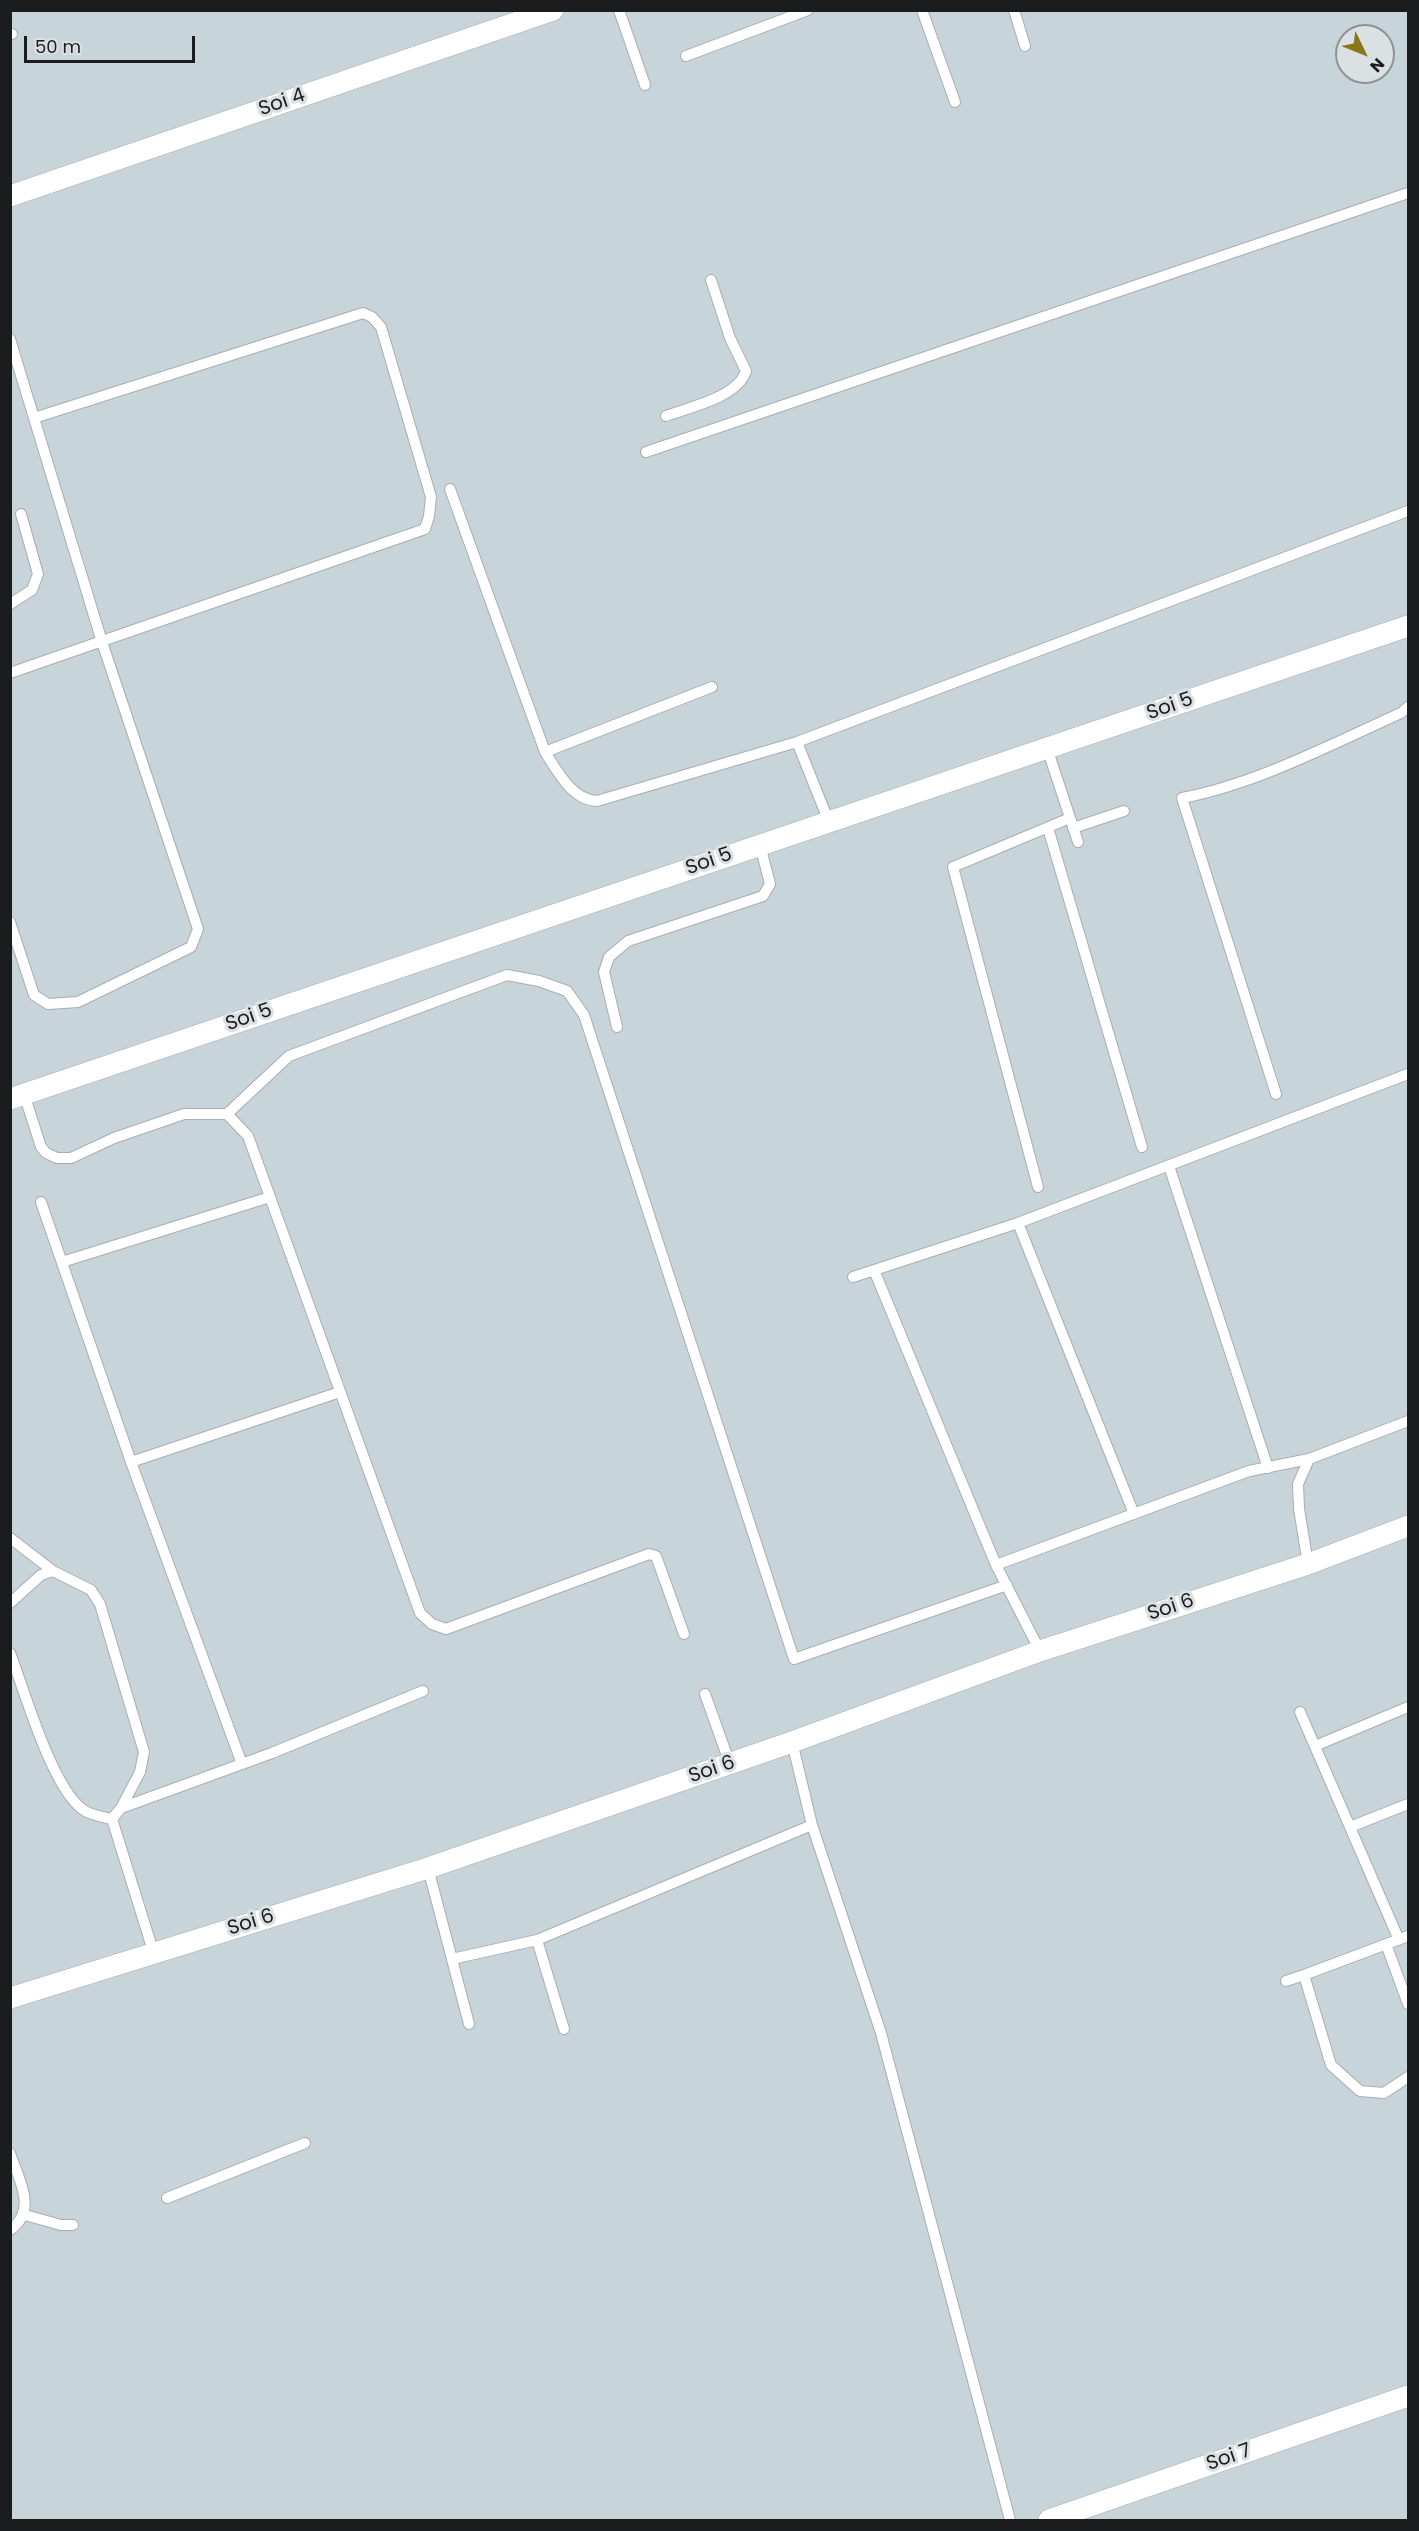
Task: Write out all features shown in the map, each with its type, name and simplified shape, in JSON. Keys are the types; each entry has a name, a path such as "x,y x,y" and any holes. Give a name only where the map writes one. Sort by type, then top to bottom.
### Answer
{"street":[{"name":"Soi 4","path":"10,196 553,10"},
{"name":"Soi 5","path":"17,1096 1408,626"},
{"name":"Soi 6","path":"10,1998 428,1868 730,1764 1040,1651 1308,1564 1408,1526"},
{"name":"Soi 7","path":"1049,2520 1408,2396"}],"lane":[{"path":"619,10 645,85"},
{"path":"687,56 808,10"},
{"path":"922,10 955,102"},
{"path":"1014,10 1025,46"},
{"path":"646,452 1408,193"},
{"path":"666,416 734,390 743,380 746,371 730,338 711,280"},
{"path":"10,674 425,529 431,497 381,327 372,317 363,313 34,418"},
{"path":"10,339 102,642 196,917 198,929 191,947 78,1002 48,1005 34,995 10,922"},
{"path":"450,489 545,752 563,780 584,798 597,801 797,742 1408,511"},
{"path":"10,604 32,590 38,574 21,514"},
{"path":"545,752 712,687"},
{"path":"1276,1095 1182,798 1204,794 1302,758 1401,713 1408,707"},
{"path":"797,742 829,822"},
{"path":"1047,748 1078,842"},
{"path":"1038,1187 953,867 1048,828 1124,811"},
{"path":"1048,828 1142,1147"},
{"path":"617,1027 604,972 609,957 628,941 763,896 770,884 760,845"},
{"path":"17,1096 46,1153 57,1158 71,1158 114,1138 184,1114 227,1114 289,1056 507,975 539,981 567,991 584,1015 794,1659 1007,1585"},
{"path":"853,1277 1018,1223 1408,1074"},
{"path":"227,1114 248,1136 420,1613 432,1624 446,1629 649,1554 656,1556 684,1634"},
{"path":"1169,1166 1268,1468"},
{"path":"62,1262 270,1197"},
{"path":"41,1202 131,1462 242,1764"},
{"path":"1018,1223 1134,1514"},
{"path":"874,1270 996,1564 1040,1651"},
{"path":"131,1462 340,1392"},
{"path":"996,1564 1249,1471 1309,1459 1408,1421"},
{"path":"1308,1564 1299,1509 1298,1484 1309,1459"},
{"path":"10,1538 53,1571 91,1590 100,1604 144,1752 140,1772 121,1808 112,1819"},
{"path":"10,1603 41,1575 53,1571"},
{"path":"10,1653 54,1770 67,1794 83,1810 112,1819"},
{"path":"121,1808 242,1764 423,1691"},
{"path":"705,1694 730,1764"},
{"path":"1315,1746 1408,1707"},
{"path":"1286,1981 1404,1938 1350,1827 1300,1712"},
{"path":"792,1742 812,1824 881,2033 1010,2520"},
{"path":"1350,1827 1408,1804"},
{"path":"112,1819 154,1954"},
{"path":"452,1959 537,1940 812,1824"},
{"path":"428,1868 469,2024"},
{"path":"537,1940 564,2028"},
{"path":"1386,1944 1408,2004"},
{"path":"1304,1975 1331,2066 1360,2091 1384,2093 1407,2080"},
{"path":"167,2198 304,2143"},
{"path":"10,2154 26,2204 25,2215 10,2230"},
{"path":"25,2215 61,2225 73,2225"}],"shaded area":[{"path":"11,11 1408,11 1408,2520 11,2520"}]}
